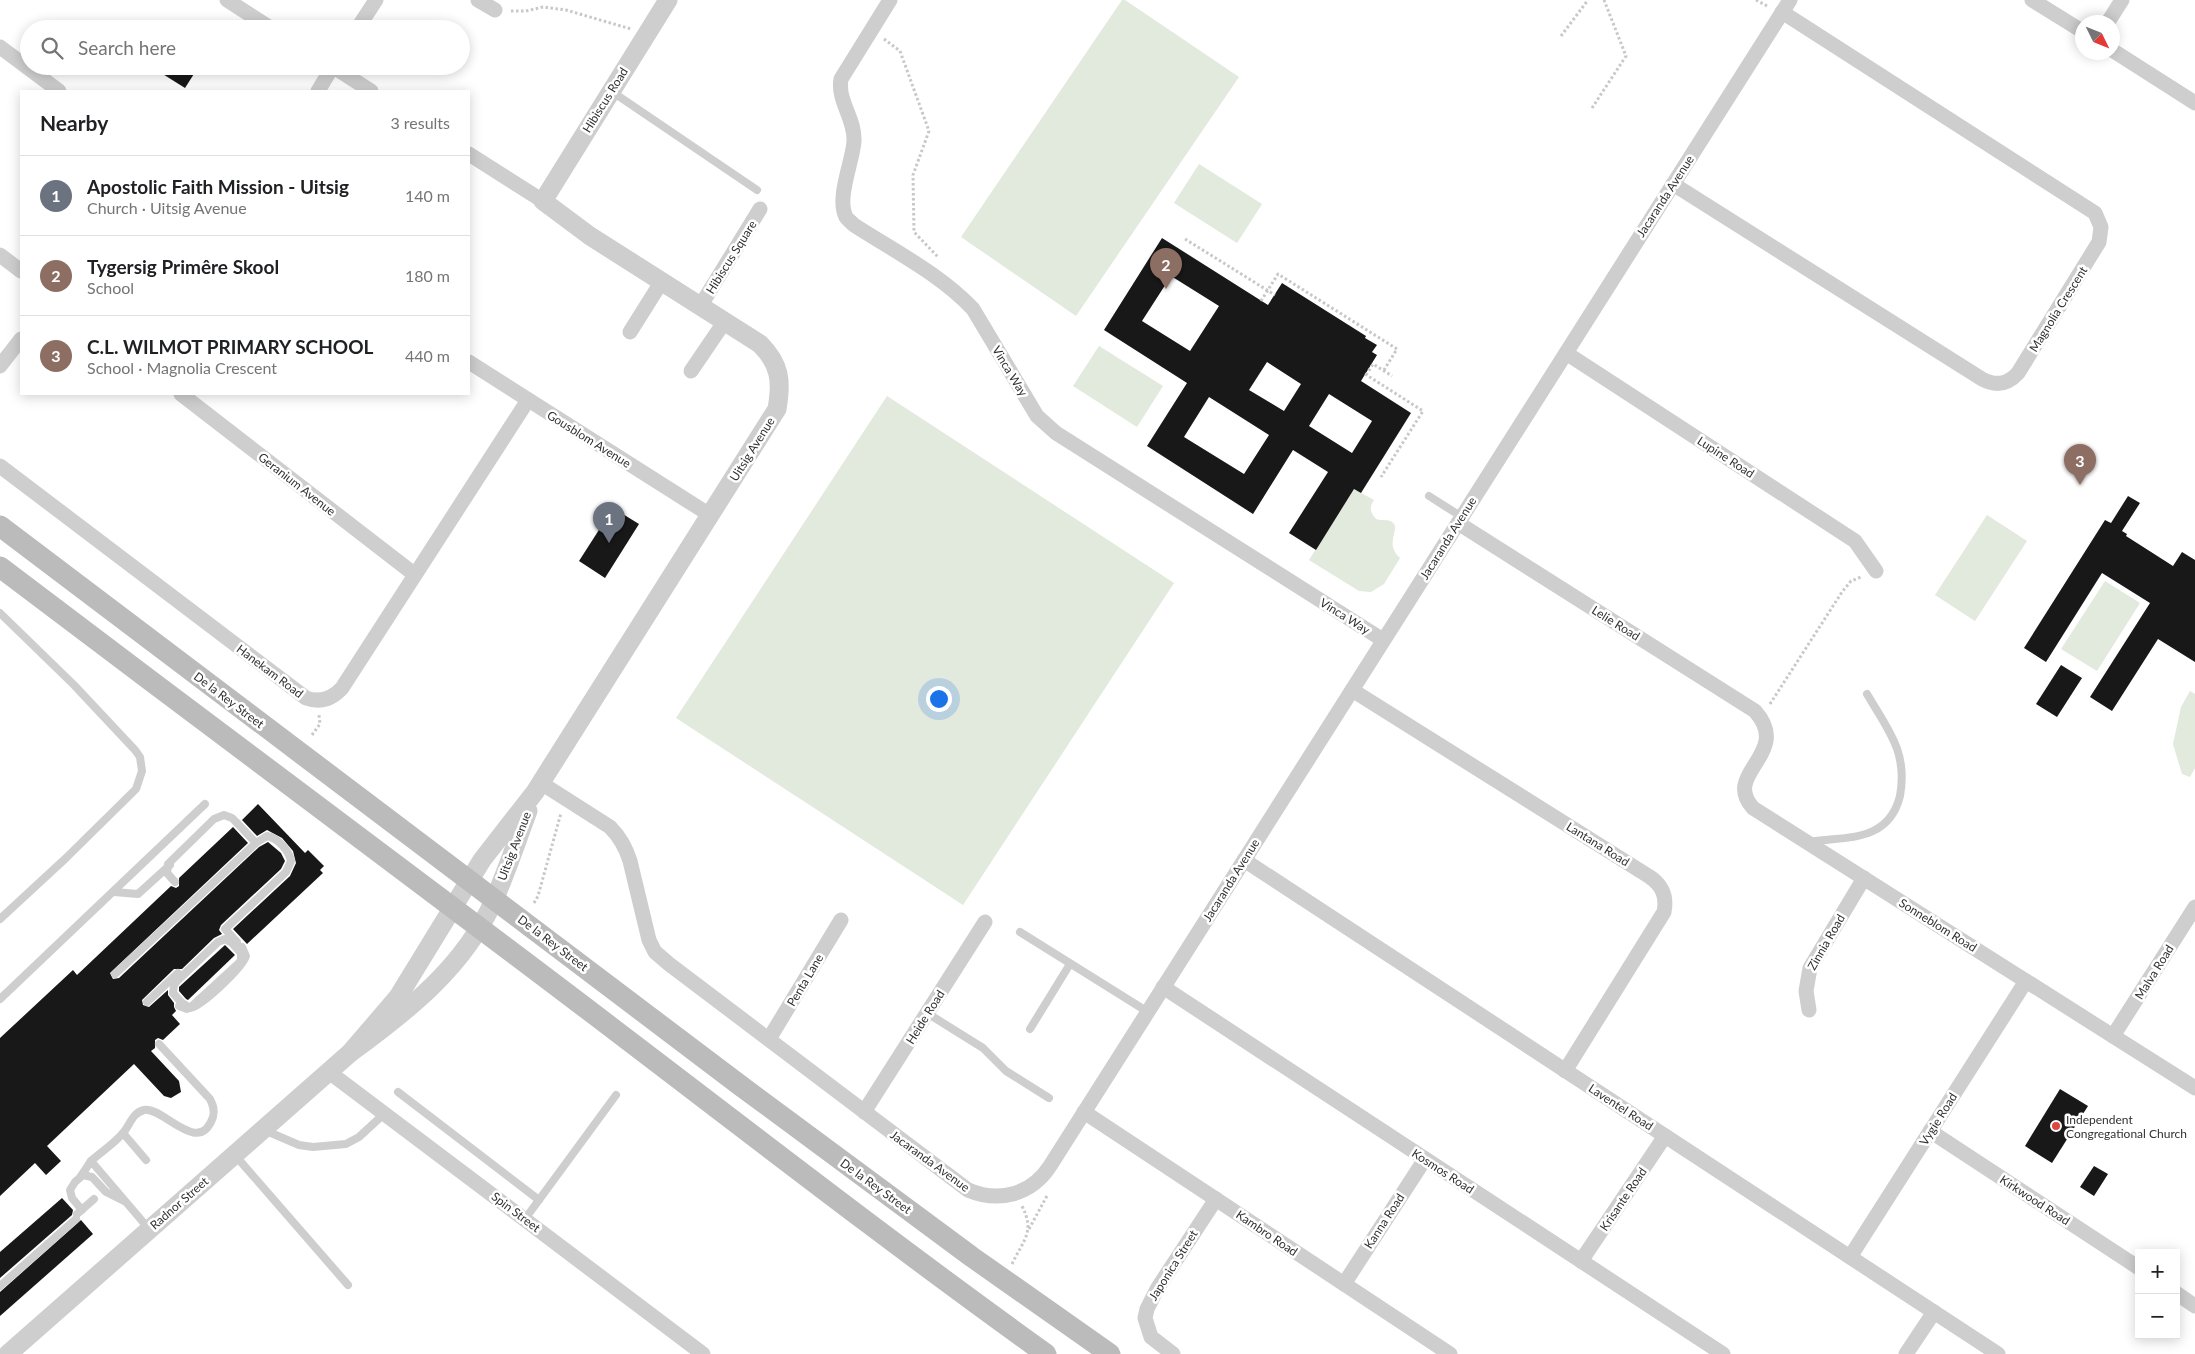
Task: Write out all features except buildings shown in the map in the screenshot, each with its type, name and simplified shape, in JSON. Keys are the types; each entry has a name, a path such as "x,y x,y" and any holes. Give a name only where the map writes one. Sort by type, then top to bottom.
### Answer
{"main road":[{"name":"De la Rey Street","path":"0,526 741,1086 964,1251 1110,1354"},
{"path":"0,567 944,1282 1046,1354"}],"street":[{"path":"226,0 258,20"},
{"path":"363,20 376,0"},
{"path":"478,0 495,10"},
{"name":"Hibiscus Road","path":"543,201 668,0"},
{"name":"Vinca Way","path":"890,0 841,79 839,90 854,128 854,143 843,200 846,217 854,225 950,287 973,308 1037,416 1056,433 1383,640"},
{"path":"2032,0 2075,28"},
{"path":"2112,15 2122,0"},
{"name":"Jacaranda Avenue","path":"538,788 610,827 617,834 628,855 646,930 656,952 669,964 960,1185 977,1194 996,1197 1015,1194 1036,1182 1045,1173 1148,1012 1786,6"},
{"name":"Magnolia Crescent","path":"1673,184 1982,379 1995,384 2002,383 2014,378 2018,373 2099,242 2101,228 2095,213 1786,6"},
{"path":"0,47 20,62"},
{"path":"2120,55 2195,103"},
{"path":"38,75 58,90"},
{"path":"319,90 328,75"},
{"path":"347,75 369,90"},
{"name":"Uitsig Avenue","path":"452,908 482,860 538,788 768,425 777,408 781,389 780,376 774,362 760,344 574,226 543,201 470,155"},
{"name":"Hibiscus Square","path":"701,305 760,209"},
{"path":"0,255 20,270"},
{"path":"630,332 662,281"},
{"path":"691,371 725,321"},
{"path":"0,366 20,340"},
{"name":"Lupine Road","path":"1566,353 1855,541 1876,571"},
{"name":"Gousblom Avenue","path":"470,363 710,516"},
{"name":"Geranium Avenue","path":"182,395 414,574"},
{"name":"Hanekam Road","path":"0,466 312,701 331,698 342,688 528,400"},
{"name":"Lelie Road","path":"1460,520 1748,706 1760,716 1766,730"},
{"name":"Lantana Road","path":"1352,690 1650,877 1660,886 1665,898 1664,912 1564,1071"},
{"name":"Sonneblom Road","path":"1766,730 1766,745 1746,778 1746,798 1753,808 2195,1088"},
{"name":"Uitsig Avenue","path":"479,928 494,900 538,788"},
{"name":"Laventel Road","path":"1244,860 1998,1354"},
{"name":"Zinnia Road","path":"1808,1010 1806,991 1810,968 1864,878"},
{"name":"Malva Road","path":"2113,1036 2195,907"},
{"name":"Radnor Street","path":"350,1053 398,997 452,908"},
{"name":"Penta Lane","path":"769,1039 841,920"},
{"name":"Heide Road","path":"864,1112 985,922"},
{"name":"Radnor Street","path":"8,1354 350,1053 399,1018 441,978 464,951 479,928"},
{"name":"Vygie Road","path":"1850,1257 2026,981"},
{"name":"Kosmos Road","path":"1163,987 1723,1354"},
{"name":"Spin Street","path":"329,1072 703,1354"},
{"name":"Kambro Road","path":"1084,1112 1450,1354"},
{"name":"Kirkwood Road","path":"1930,1131 2135,1265"},
{"name":"Krisante Road","path":"1581,1261 1665,1136"},
{"name":"Kanna Road","path":"1344,1284 1425,1159"},
{"name":"Japonica Street","path":"1173,1354 1151,1338 1145,1318 1147,1309 1157,1289 1216,1199"},
{"path":"2177,1294 2195,1306"},
{"path":"1906,1354 1934,1312"}],"lane":[{"path":"611,90 757,190"},
{"path":"1428,496 1460,520"},
{"path":"0,613 74,685 135,750 140,757 142,771 140,782 132,794 0,918"},
{"path":"1808,843 1852,838 1872,832 1886,824 1898,804 1902,774 1901,760 1884,719 1867,694"},
{"path":"0,999 205,804"},
{"path":"175,882 167,873 168,864 214,820 224,815 232,818 236,824"},
{"path":"114,892 138,894 216,821 227,819 236,824 256,842"},
{"path":"115,974 256,842 262,837 271,837 290,856 290,866 147,1002"},
{"path":"225,929 241,949 246,956 244,961 199,1005 190,1008 181,1005 173,993 174,985 218,942 225,939 229,940 241,949"},
{"path":"1020,932 1148,1012"},
{"path":"1030,1029 1070,964"},
{"path":"927,1013 984,1048 1006,1071 1049,1098"},
{"path":"78,1214 70,1190 91,1161 123,1133 131,1119 146,1110 156,1112 182,1129 191,1132 201,1130 212,1120 214,1110 210,1099 159,1044"},
{"path":"398,1092 539,1200"},
{"path":"525,1219 616,1095"},
{"path":"263,1130 299,1145 313,1147 346,1144 359,1137 385,1113"},
{"path":"123,1133 146,1160"},
{"path":"234,1154 348,1285"},
{"path":"91,1161 149,1229"},
{"path":"81,1176 87,1174 106,1192 126,1202"},
{"path":"0,1286 94,1199"}],"path":[{"path":"1561,36 1588,0"},
{"path":"1592,108 1626,56 1604,0"},
{"path":"495,10 526,12 543,7 566,10 646,34"},
{"path":"871,30 900,51 929,131 913,175 914,232 939,258"},
{"path":"1186,239 1274,295"},
{"path":"1261,301 1278,274 1397,349 1384,370"},
{"path":"1381,477 1422,410 1366,375 1373,364 1392,376"},
{"path":"1768,707 1851,581"},
{"path":"312,735 320,724 319,715"},
{"path":"534,903 538,896 562,811"},
{"path":"1012,1264 1050,1190"},
{"path":"1021,1205 1027,1216 1029,1229"}],"shaded area":[{"path":"1122,0 1125,0 1239,77 1076,316 961,237"},
{"path":"1199,164 1262,204 1237,243 1174,203"},
{"path":"1099,346 1163,386 1137,427 1073,386"},
{"path":"887,396 1174,583 963,905 676,718"},
{"path":"1354,489 1374,500 1371,510 1376,519 1390,521 1395,525 1393,547 1400,558 1384,584 1371,592 1359,591 1309,560"},
{"path":"1987,515 2027,541 1975,621 1935,595"},
{"path":"2105,581 2140,603 2097,671 2061,649"},
{"path":"2190,691 2195,694 2195,768 2190,777 2182,774 2173,744 2181,707"}],"place":[{"name":"Tygersig Primêre Skool","path":"1166,289"},
{"name":"C.L. WILMOT PRIMARY SCHOOL","path":"2080,485"},
{"name":"Apostolic Faith Mission - Uitsig","path":"609,543"},
{"name":"Independent Congregational Church","path":"2056,1126"}]}
